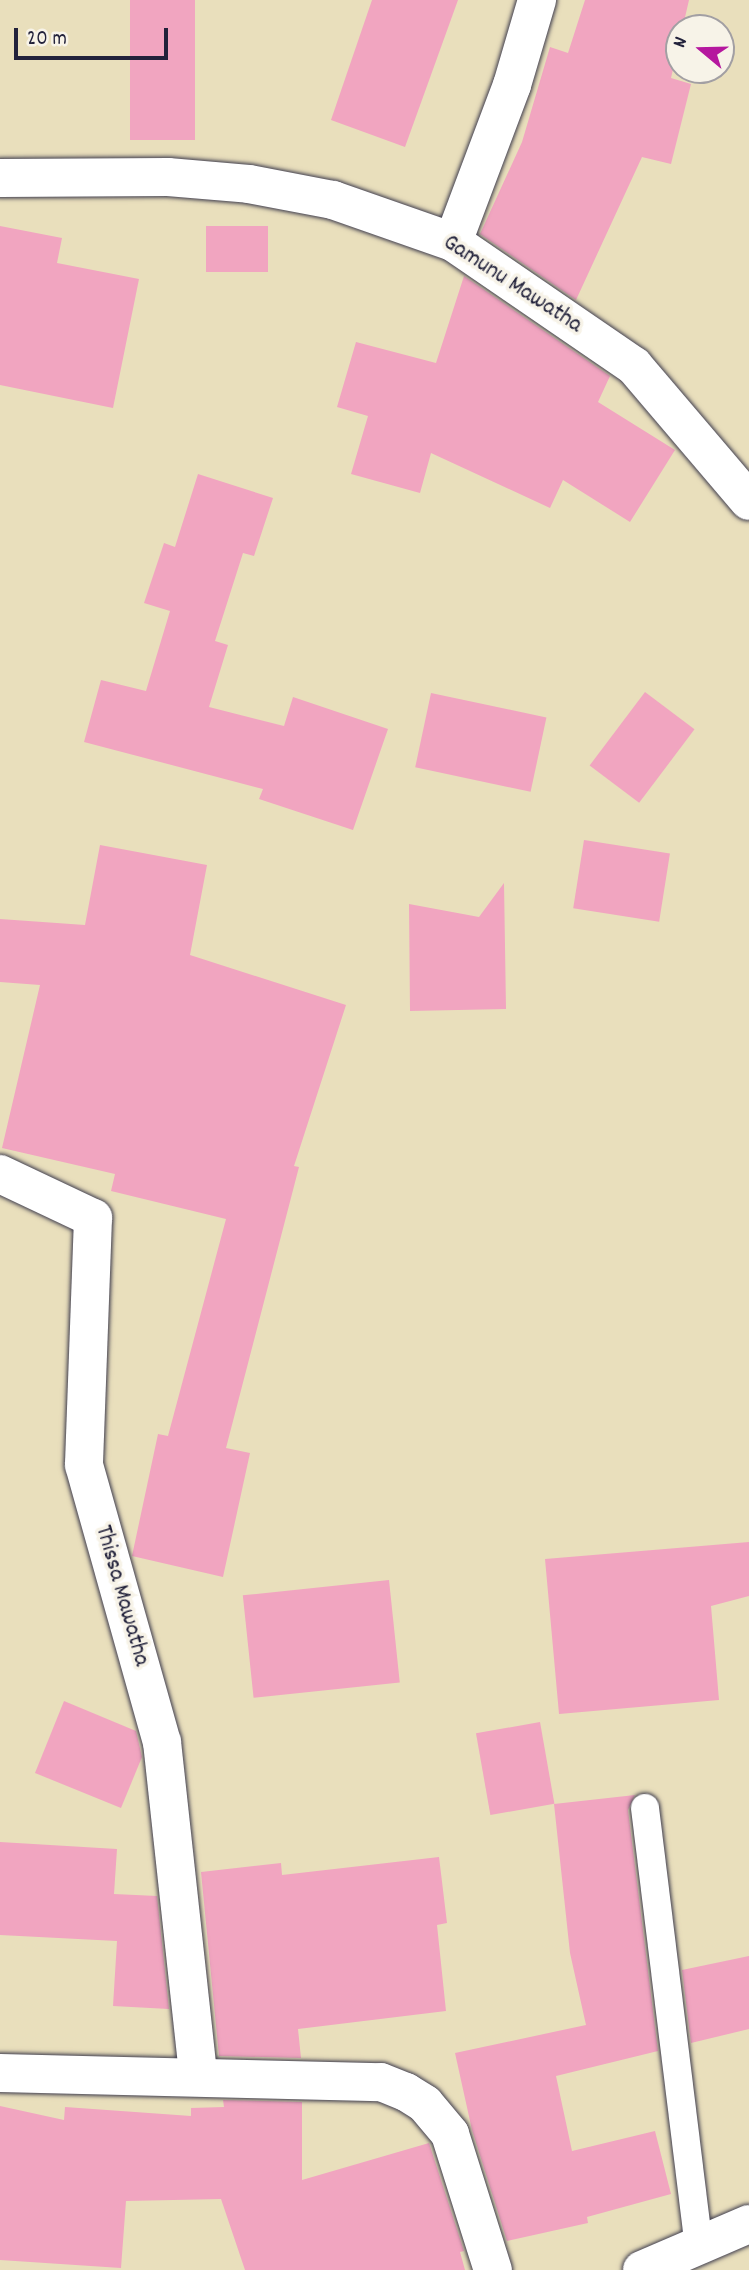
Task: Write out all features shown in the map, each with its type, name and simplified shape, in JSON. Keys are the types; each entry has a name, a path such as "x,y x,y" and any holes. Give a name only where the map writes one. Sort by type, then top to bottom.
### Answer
{"main road":[{"path":"453,242 512,85 537,0"},
{"name":"Gamunu Mawatha","path":"0,178 168,177 249,184 333,200 453,242 634,366 749,502"},
{"name":"Thissa Mawatha","path":"0,1174 93,1218 85,1465 162,1742 198,2076"},
{"path":"0,2073 381,2082 406,2092 425,2105 450,2134 493,2270"},
{"path":"642,2270 749,2224"}],"lane":[{"path":"645,1808 699,2247"}],"building":[{"path":"130,0 195,0 195,140 130,140"},
{"path":"372,0 458,0 405,147 331,120"},
{"path":"585,0 689,0 686,14 665,14 665,84 691,84 671,164 642,157 576,300 480,234 522,142 550,47 568,53"},
{"path":"0,226 62,238 57,263 139,279 113,408 0,385"},
{"path":"206,226 268,226 268,272 206,272"},
{"path":"464,276 610,376 598,402 675,450 630,522 563,480 550,508 431,453 420,493 351,474 368,416 337,407 356,342 436,363"},
{"path":"198,474 273,498 254,556 243,553 215,641 228,645 209,707 284,726 293,697 388,729 353,830 259,799 263,789 84,742 101,680 146,691 170,611 144,603 164,543 175,547"},
{"path":"645,692 695,729 639,803 590,765"},
{"path":"431,693 546,718 531,792 415,767"},
{"path":"584,840 670,854 659,922 573,908"},
{"path":"100,845 207,865 190,955 346,1005 294,1166 299,1167 226,1448 250,1453 223,1577 132,1556 158,1434 168,1436 226,1219 111,1191 115,1174 2,1148 40,985 0,982 0,919 85,925"},
{"path":"504,883 506,1009 410,1011 409,904 479,917"},
{"path":"749,1542 749,1596 711,1606 719,1700 559,1714 545,1559"},
{"path":"389,1580 400,1682 254,1698 243,1595"},
{"path":"64,1701 136,1731 142,1757 121,1808 35,1773"},
{"path":"540,1722 554,1804 490,1815 476,1733"},
{"path":"635,1795 628,1810 658,2051 556,2076 572,2151 655,2131 671,2194 587,2217 588,2223 507,2241 472,2130 455,2053 586,2025 570,1953 554,1804"},
{"path":"0,1842 117,1849 114,1894 157,1896 169,2009 113,2006 117,1941 0,1935"},
{"path":"439,1857 447,1923 437,1925 446,2011 298,2029 301,2058 219,2056 201,1872 281,1863 282,1875"},
{"path":"749,1956 749,2029 691,2043 682,1970"},
{"path":"223,2100 302,2102 302,2180 429,2143 464,2251 460,2252 465,2270 245,2270 221,2199 126,2201 121,2268 0,2260 0,2106 64,2120 65,2107 191,2116 191,2108 224,2107"}]}
